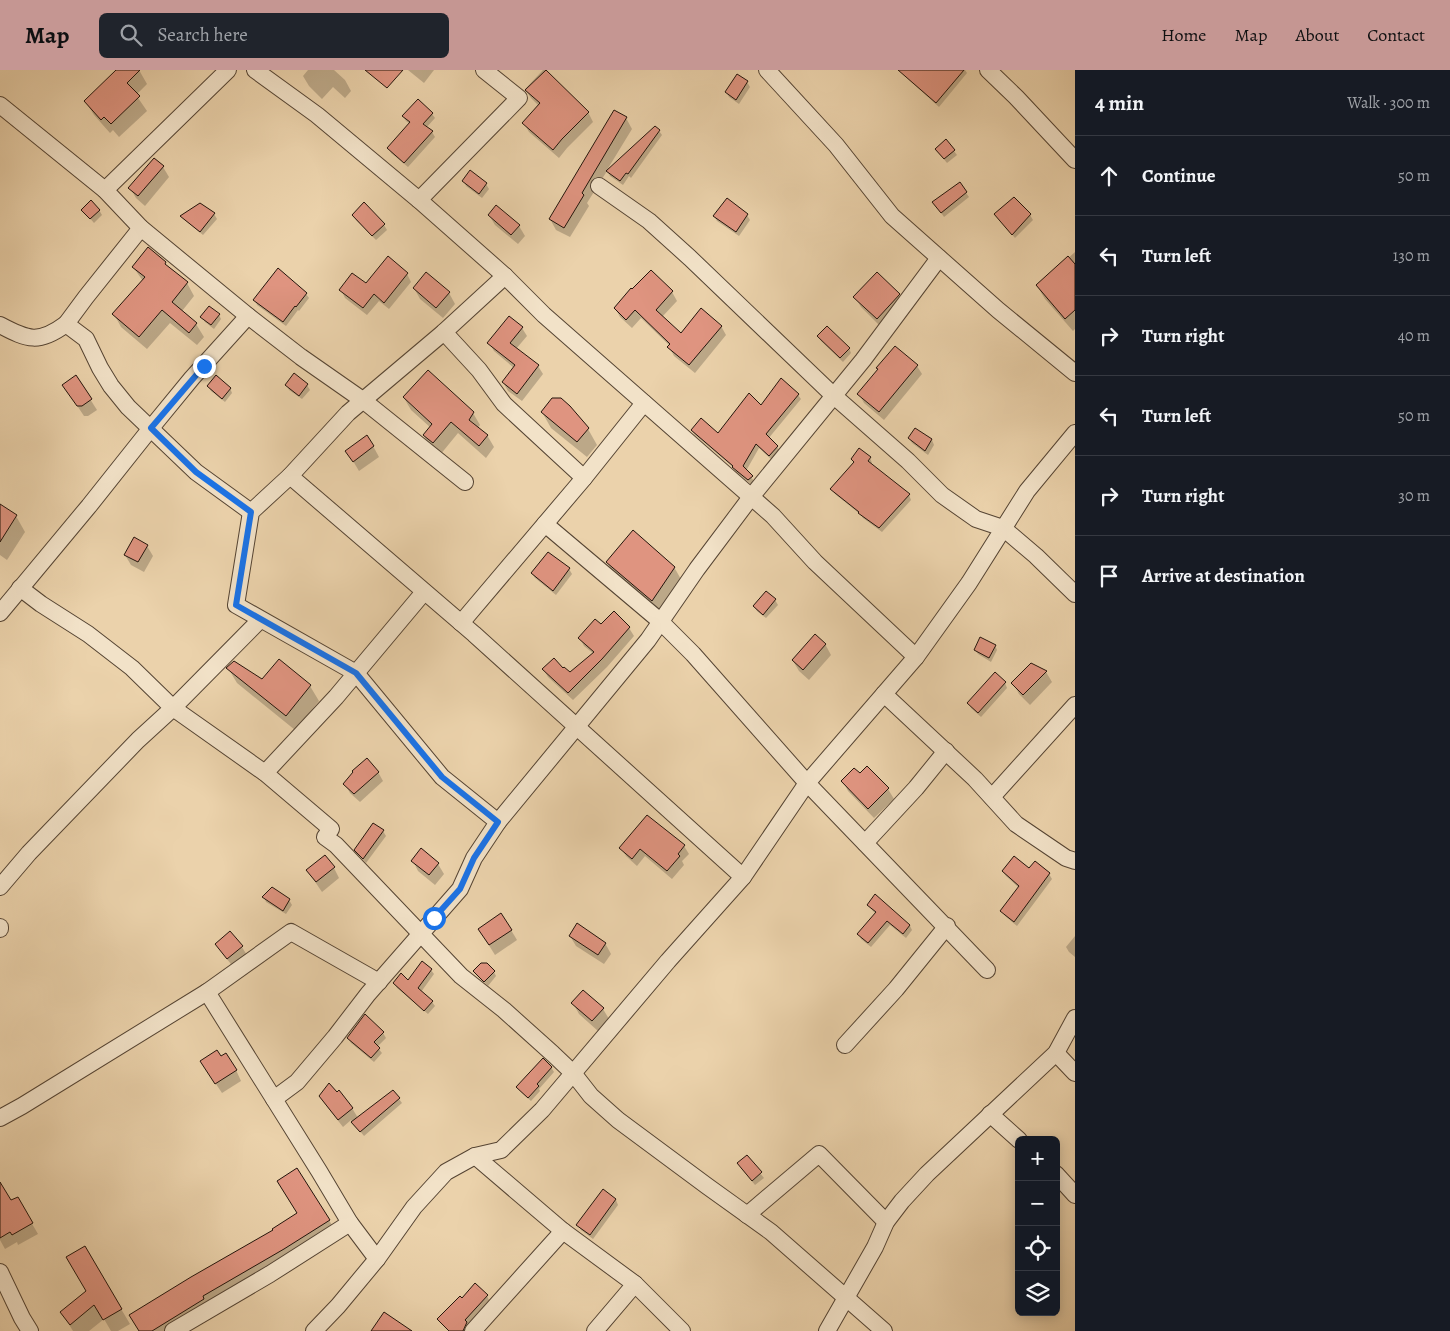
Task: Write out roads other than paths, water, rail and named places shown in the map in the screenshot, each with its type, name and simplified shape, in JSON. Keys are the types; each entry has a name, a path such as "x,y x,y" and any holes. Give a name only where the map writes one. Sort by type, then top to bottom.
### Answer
{"street":[{"path":"105,190 228,70"},
{"path":"254,70 317,115 419,200 505,276 544,315 773,516 815,562 916,657"},
{"path":"419,200 519,98 484,70"},
{"path":"767,70 836,145 892,216 998,310 1075,373"},
{"path":"988,70 1075,160"},
{"path":"0,105 105,190 141,228 248,316 301,358 364,401 465,482"},
{"path":"599,186 656,227 834,396 908,461 942,495 976,519 1003,528 1036,556 1075,594"},
{"path":"0,325 14,333 36,339 54,333 66,324 141,228"},
{"path":"274,1099 297,1082 379,982 460,889 474,858 498,822 648,640 697,569 751,497 863,360 939,258"},
{"path":"498,822 442,777 356,673 236,605 251,512 290,476 348,413 444,332 505,276"},
{"path":"0,613 192,378 248,316"},
{"path":"66,324 86,339 111,386 128,407 196,472 251,512"},
{"path":"444,332 479,370 504,404 584,478"},
{"path":"461,623 584,478 644,403"},
{"path":"314,1331 338,1306 377,1259 414,1207 446,1172 475,1156 501,1150 542,1110 668,961 743,877 807,783 916,657 969,583 1027,491 1075,433"},
{"path":"290,476 461,623 743,877"},
{"path":"545,524 660,621 693,654 807,783 947,926 987,970"},
{"path":"20,588 88,634 125,662 173,708 265,773 331,829 326,837 336,844 461,976 511,1016 553,1054 591,1096 618,1120 771,1232 884,1331"},
{"path":"265,773 336,698 424,592"},
{"path":"0,888 29,853 138,740 173,708 260,620"},
{"path":"884,694 975,779 1016,824 1066,858 1075,861"},
{"path":"992,797 1075,705"},
{"path":"865,843 916,788 946,751"},
{"path":"845,1045 896,990 947,926"},
{"path":"0,1118 207,992 292,932 379,982"},
{"path":"207,992 350,1223 377,1259"},
{"path":"827,1331 886,1222 927,1174 1056,1053 1075,1018"},
{"path":"1056,1053 1075,1073"},
{"path":"990,1114 1015,1136"},
{"path":"747,1215 819,1154 886,1222"},
{"path":"475,1156 563,1231 635,1284 682,1331"},
{"path":"1060,1178 1075,1195"},
{"path":"173,1331 270,1274 350,1223"},
{"path":"472,1331 563,1231"},
{"path":"0,1272 30,1331"},
{"path":"595,1331 635,1284"}]}
